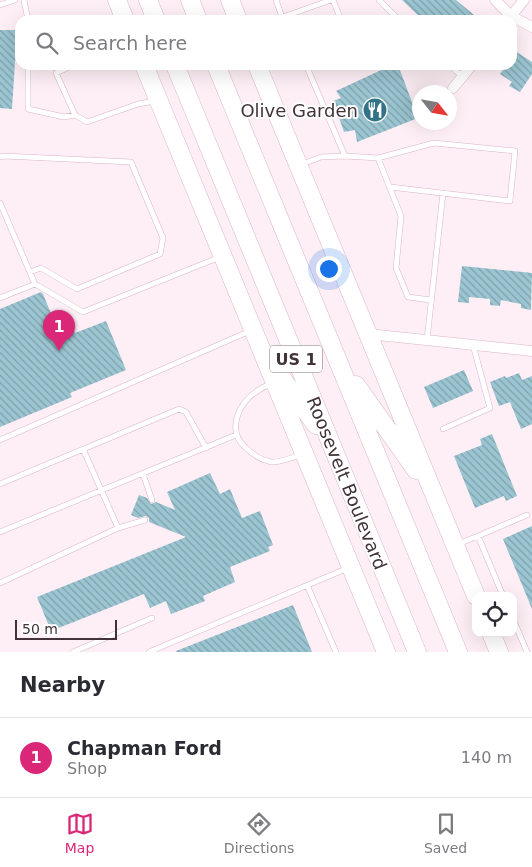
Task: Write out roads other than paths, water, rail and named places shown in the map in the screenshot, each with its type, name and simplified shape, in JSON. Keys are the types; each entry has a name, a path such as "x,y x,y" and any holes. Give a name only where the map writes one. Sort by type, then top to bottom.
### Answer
{"highway":[{"path":"117,0 123,15"},
{"path":"148,0 154,15"},
{"path":"190,0 196,15"},
{"path":"230,0 236,15"},
{"name":"Roosevelt Boulevard","path":"146,70 386,652"},
{"name":"Roosevelt Boulevard","path":"177,70 417,652"},
{"name":"US 1","path":"218,70 458,652"},
{"path":"264,70 298,166 474,592"},
{"path":"262,351 332,447"},
{"path":"338,360 434,494"},
{"path":"493,637 499,652"}],"street":[{"path":"495,0 508,15"},
{"path":"512,15 524,0"},
{"path":"517,21 532,27"},
{"path":"455,85 468,70"},
{"path":"368,334 532,350"}],"lane":[{"path":"0,5 15,0"},
{"path":"24,0 27,15"},
{"path":"276,0 282,15"},
{"path":"293,15 332,0 339,15"},
{"path":"380,0 394,15"},
{"path":"28,70 28,109 64,117 75,115"},
{"path":"63,70 56,73 75,115 87,122 138,104 158,100"},
{"path":"308,70 345,156"},
{"path":"454,70 462,77"},
{"path":"298,166 321,157 378,158 434,143 515,151 510,201 390,187"},
{"path":"0,158 4,156 131,162 163,238 160,254 77,289 41,268 30,272"},
{"path":"378,158 401,216 396,268 408,297 431,300"},
{"path":"427,340 443,193"},
{"path":"0,203 35,284 83,312 222,256"},
{"path":"0,298 35,284"},
{"path":"0,440 253,330"},
{"path":"443,429 490,408 473,345"},
{"path":"275,383 258,390 243,405 236,418 236,435 239,442 254,456 273,462 304,454"},
{"path":"0,484 180,409 186,412 206,448"},
{"path":"0,532 236,435"},
{"path":"83,449 118,528"},
{"path":"143,474 152,500"},
{"path":"455,545 528,515"},
{"path":"0,583 118,528 145,520"},
{"path":"478,536 501,592"},
{"path":"149,652 351,566"},
{"path":"307,585 336,652"},
{"path":"73,652 152,618"},
{"path":"517,629 527,652"}],"place":[{"name":"Olive Garden","path":"375,110"},
{"name":"Chapman Ford","path":"59,351"}]}
